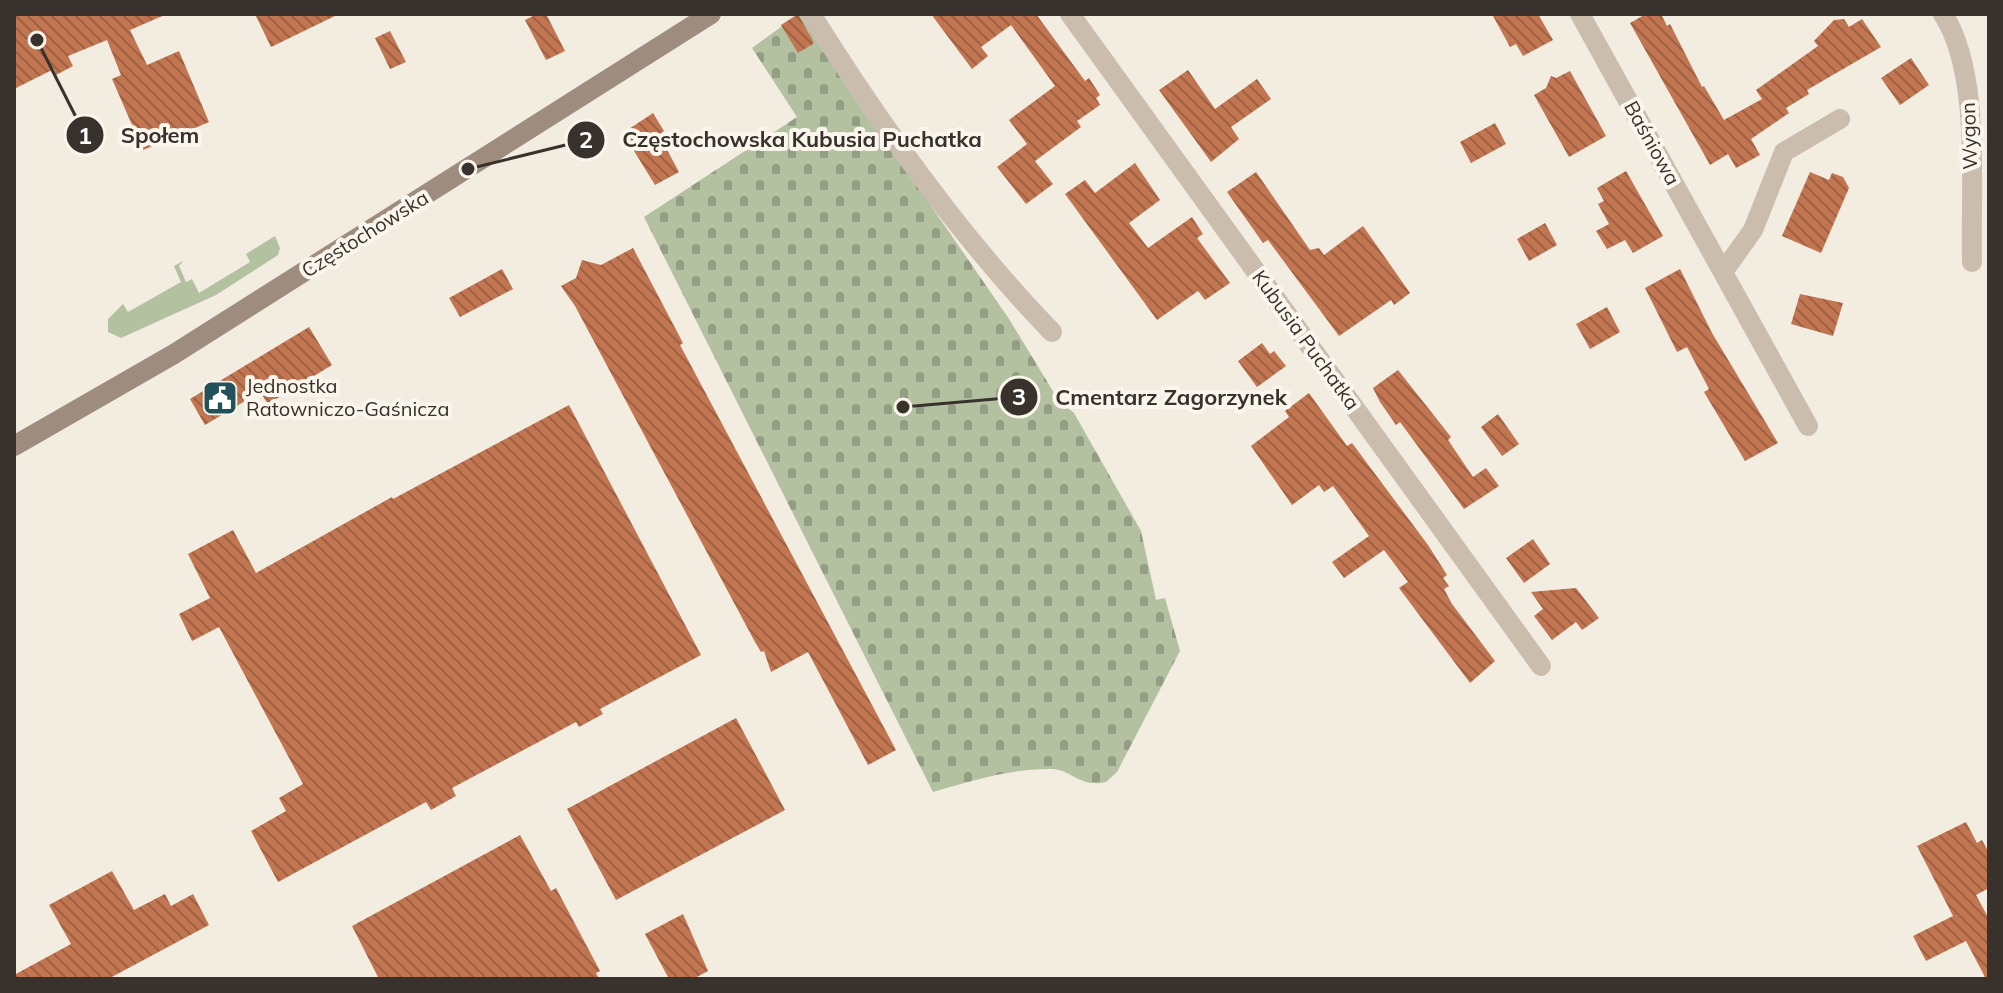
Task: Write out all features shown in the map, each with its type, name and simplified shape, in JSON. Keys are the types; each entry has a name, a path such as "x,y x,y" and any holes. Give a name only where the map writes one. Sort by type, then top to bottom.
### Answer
{"main road":[{"name":"Częstochowska","path":"14,446 174,354 711,14"}],"street":[{"path":"811,14 953,217 996,273 1052,332"},
{"name":"Kubusia Puchatka","path":"1070,14 1541,666"},
{"name":"Baśniowa","path":"1580,14 1808,426"},
{"name":"Wygon","path":"1943,14 1956,38 1967,77 1972,262"},
{"path":"1723,272 1753,230 1784,152 1840,119"}],"green space":[{"path":"799,14 1009,319 1059,401 1074,413 1141,531 1156,600 1165,598 1180,651 1117,772 1106,782 1089,783 1059,770 1037,769 992,776 933,792 644,217 797,117 752,48"},
{"path":"275,236 280,248 278,255 216,295 121,338 108,332 108,319 123,304 128,312 181,282 174,266 183,261 179,266 186,282 192,279 199,293 250,262 246,254"}],"building":[{"path":"14,14 167,14 130,30 147,65 179,51 209,122 143,150 112,79 121,75 107,40 68,56 73,66 56,75 54,69 14,89"},
{"path":"255,14 339,14 271,47"},
{"path":"537,14 546,14 565,51 546,60 525,20"},
{"path":"798,14 814,43 798,53 781,25"},
{"path":"931,14 1036,14 1085,81 1089,78 1100,95 1096,98 1100,105 1077,121 1081,127 1035,161 1053,184 1026,204 997,167 1027,144 1009,120 1055,86 1011,25 981,47 988,56 972,69"},
{"path":"1492,14 1538,14 1553,40 1523,56 1516,44 1510,47"},
{"path":"1646,14 1661,14 1667,26 1670,24 1702,87 1724,120 1762,99 1756,90 1818,46 1814,41 1834,20 1844,19 1849,27 1862,19 1881,47 1807,90 1809,94 1786,108 1789,113 1751,139 1760,155 1736,168 1728,154 1710,165 1630,23"},
{"path":"390,31 406,62 390,69 375,38"},
{"path":"1911,58 1929,85 1900,105 1881,78"},
{"path":"1188,70 1215,109 1257,79 1271,99 1231,127 1239,139 1211,162 1159,90"},
{"path":"1570,71 1606,136 1569,157 1534,95 1546,88 1551,76 1556,78"},
{"path":"653,113 664,131 659,135 679,172 655,185 623,133"},
{"path":"1495,123 1506,144 1471,163 1460,142"},
{"path":"1135,163 1160,200 1129,223 1148,248 1192,217 1203,234 1197,238 1230,283 1205,300 1198,291 1157,320 1065,194 1085,180 1095,193"},
{"path":"1626,171 1663,236 1633,253 1625,240 1607,249 1596,231 1609,224 1598,204 1604,201 1597,188"},
{"path":"1256,172 1310,250 1319,248 1324,255 1363,226 1410,293 1394,305 1391,300 1339,336 1268,240 1263,243 1227,192"},
{"path":"1810,172 1829,180 1832,173 1843,177 1849,188 1821,253 1782,236"},
{"path":"1545,223 1557,245 1529,261 1517,239"},
{"path":"633,248 683,343 680,345 896,750 868,765 808,652 771,672 764,651 761,652 755,642 575,306 561,286 576,278 582,260 601,265"},
{"path":"502,269 513,289 460,317 449,298"},
{"path":"1680,269 1712,333 1778,443 1745,461 1704,392 1709,389 1687,347 1677,352 1645,288"},
{"path":"1800,294 1843,303 1833,336 1791,324"},
{"path":"1607,307 1620,332 1590,349 1576,324"},
{"path":"309,327 332,365 268,404 260,392 205,425 190,399"},
{"path":"1262,343 1270,354 1274,351 1286,366 1257,387 1238,361"},
{"path":"1398,370 1451,437 1448,440 1473,477 1486,468 1499,486 1464,509 1400,422 1396,425 1373,388"},
{"path":"1309,393 1347,446 1352,443 1428,545 1447,575 1443,578 1449,586 1444,589 1452,604 1495,661 1470,683 1399,588 1408,582 1384,550 1344,578 1332,562 1369,536 1333,486 1324,492 1319,485 1292,505 1251,446 1289,417 1285,411"},
{"path":"569,405 701,655 600,709 603,714 579,727 576,722 452,788 456,796 431,810 426,802 278,882 251,831 286,811 279,798 303,784 219,627 192,641 179,614 210,598 188,554 233,530 256,573 392,497"},
{"path":"1498,414 1519,444 1502,456 1481,427"},
{"path":"1533,539 1550,564 1524,583 1506,558"},
{"path":"1576,588 1599,618 1582,630 1576,622 1552,640 1534,616 1543,609 1531,592"},
{"path":"736,718 785,810 616,900 567,809"},
{"path":"1966,822 1977,843 1982,840 1989,853 1989,888 1976,895 1989,919 1989,979 1986,979 1966,941 1926,961 1913,936 1953,916 1917,846"},
{"path":"520,835 551,891 556,888 600,971 596,973 599,979 379,979 352,926"},
{"path":"112,871 134,910 165,894 171,906 193,894 209,925 108,979 14,979 14,975 71,944 49,905"},
{"path":"683,914 708,971 693,979 669,979 645,934"}],"place":[{"name":"Społem","path":"37,40"},
{"name":"Częstochowska Kubusia Puchatka","path":"468,169"},
{"name":"Jednostka Ratowniczo-Gaśnicza","path":"220,398"},
{"name":"Cmentarz Zagorzynek","path":"903,407"}]}
